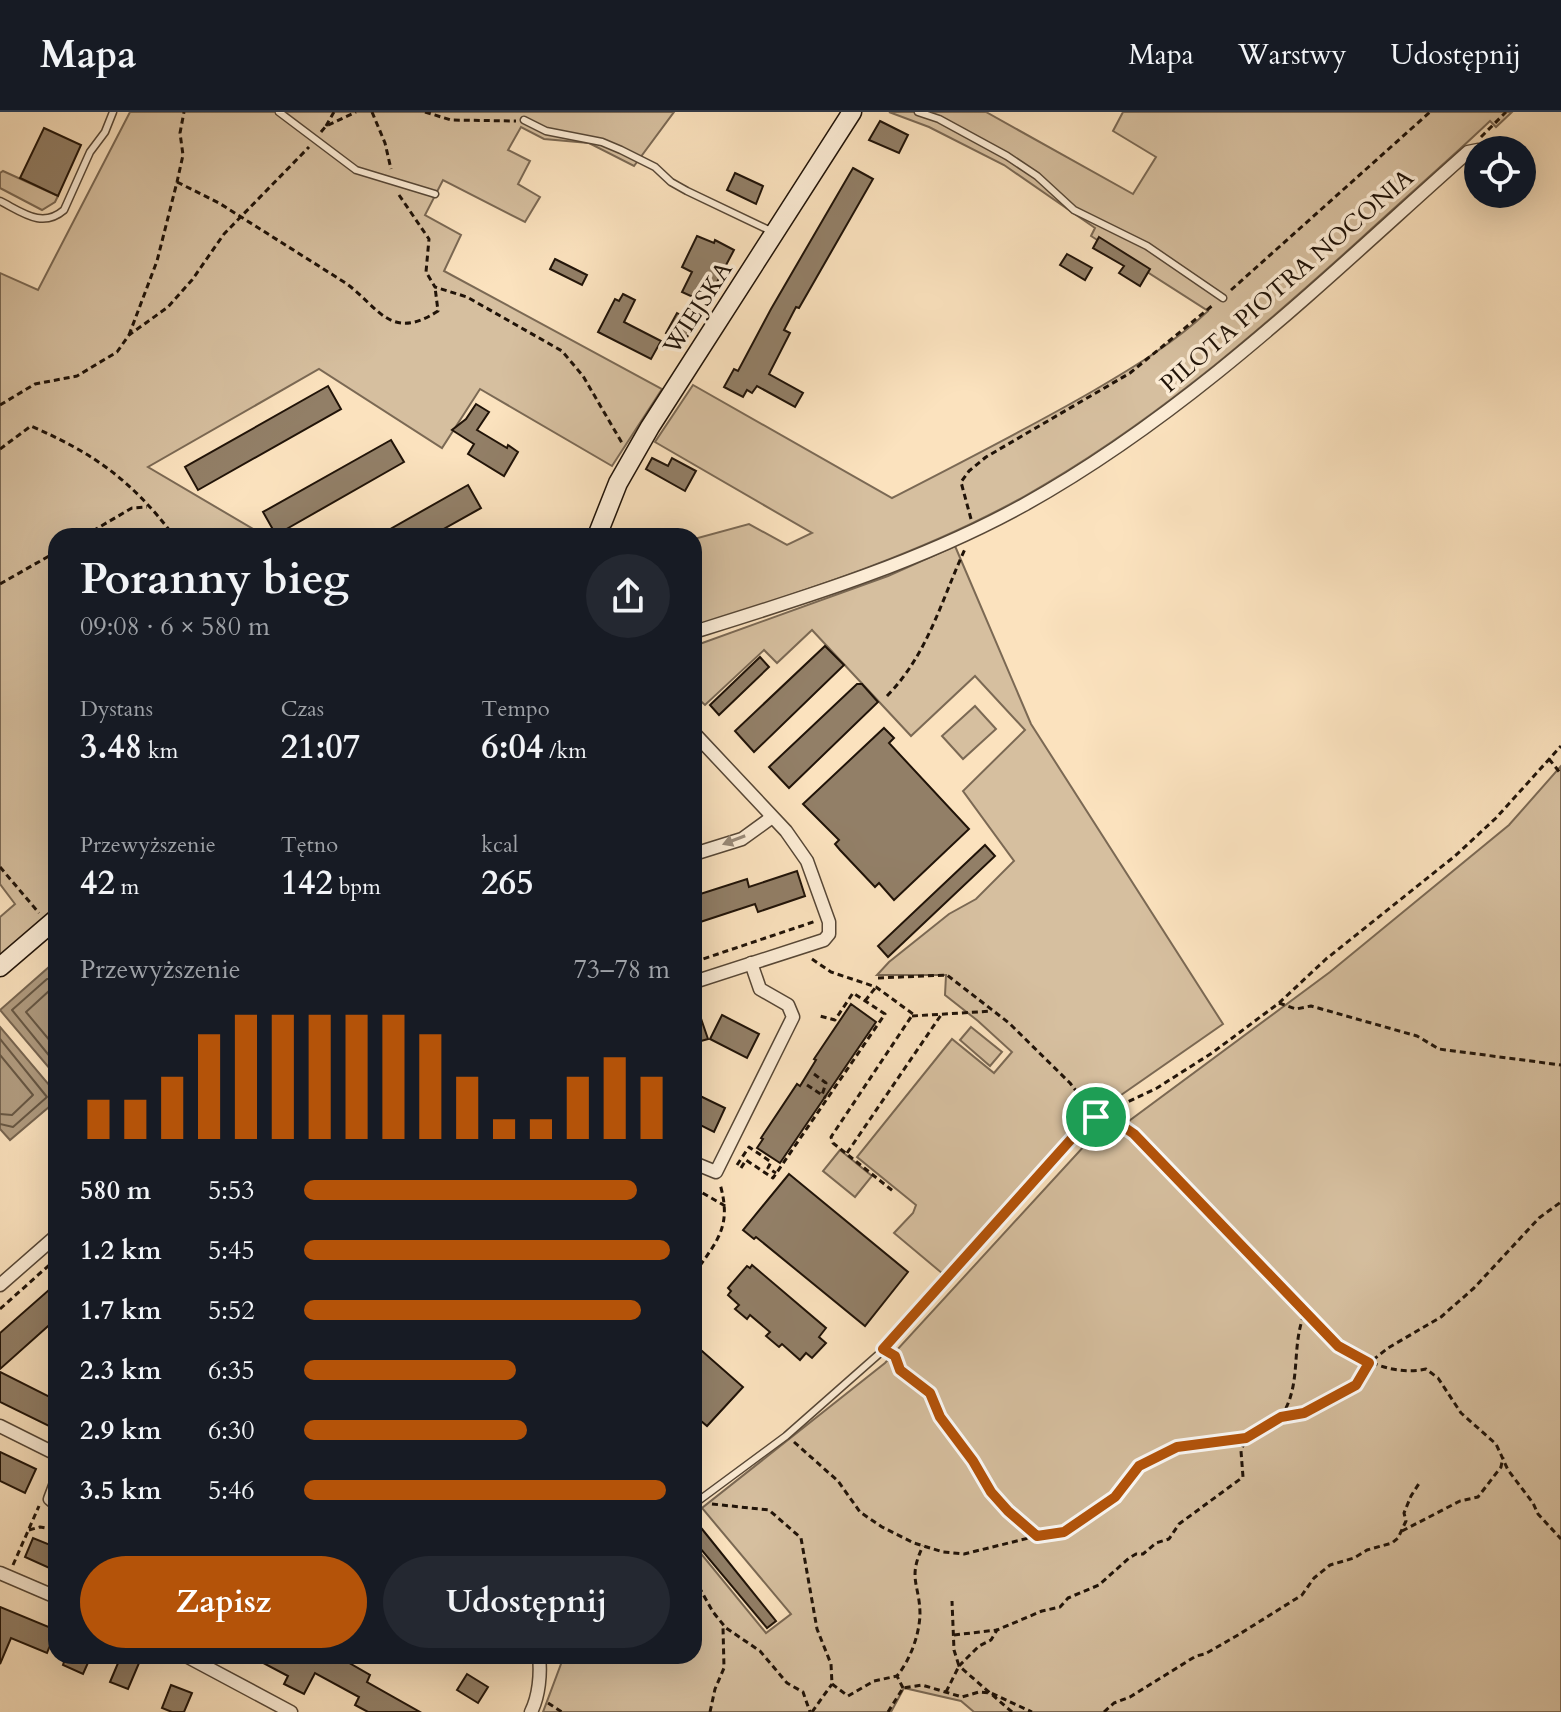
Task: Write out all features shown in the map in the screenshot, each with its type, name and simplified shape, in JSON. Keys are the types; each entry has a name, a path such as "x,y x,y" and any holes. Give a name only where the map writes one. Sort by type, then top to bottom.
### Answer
{"street":[{"name":"WIEJSKA","path":"600,528 618,483 650,427 852,112"},
{"name":"PILOTA PIOTRA NOCONIA","path":"702,629 859,580 973,530 1066,480 1130,440 1192,395 1464,161"},
{"path":"702,742 786,831 807,861 829,922 829,934 824,940 702,979"},
{"path":"702,852 742,839 771,818"},
{"path":"0,967 48,926"},
{"path":"702,1166 716,1172 793,1017 788,1005 760,989 751,963"},
{"path":"0,1285 48,1243"},
{"path":"0,1426 48,1450"},
{"path":"6,1571 48,1593"},
{"path":"201,1664 291,1712"},
{"path":"534,1707 539,1664"}],"lane":[{"path":"0,201 38,220 57,216 64,210 90,152 105,132 113,112"},
{"path":"279,112 356,170 435,194"},
{"path":"918,112 939,119 1007,156 1037,176 1074,210 1147,246 1223,298"},
{"path":"524,120 546,131 602,142 621,150 655,167 687,191 774,233"},
{"path":"702,1498 786,1436 881,1352"}],"path":[{"path":"0,405 35,384 77,376 117,352 129,335 157,261 177,182 183,155 180,133 184,112"},
{"path":"129,335 168,307 239,218 315,139 334,112"},
{"path":"326,126 356,112"},
{"path":"177,182 219,203 344,282 357,291 379,316 400,323 417,320 438,311 435,287 426,272 429,239 401,200 385,143 372,112"},
{"path":"425,112 451,120 524,120"},
{"path":"887,696 908,675 930,634 973,530 961,482 969,471 986,457 1130,373 1223,298 1430,112"},
{"path":"1487,136 1506,112"},
{"path":"435,287 467,297 562,351 583,376 627,451"},
{"path":"0,449 31,426 73,444 136,490 167,528"},
{"path":"98,528 132,508 147,507"},
{"path":"0,584 48,557"},
{"path":"1037,1536 991,1492 973,1461 940,1417 930,1393 900,1370 895,1356 881,1352 1074,1136 1096,1117 1157,1088 1212,1053 1279,1003 1326,959 1455,856 1496,818 1561,746"},
{"path":"1549,759 1561,774"},
{"path":"0,867 48,917"},
{"path":"812,909 816,921"},
{"path":"702,959 821,919"},
{"path":"797,949 831,972 876,987 913,1014 831,1137 833,1143 893,1191"},
{"path":"878,978 947,975 1009,1023 1070,1083 1096,1117 1118,1123 1134,1134 1338,1346 1369,1363 1411,1372 1426,1369 1438,1378 1461,1413 1496,1444 1508,1470 1538,1514 1561,1539"},
{"path":"865,1001 876,987"},
{"path":"776,1173 768,1168 772,1160 749,1147 739,1166 746,1160 773,1178 885,1014 853,993 835,1020 820,1016"},
{"path":"1279,1003 1296,1009 1311,1006 1417,1036 1439,1049 1561,1065"},
{"path":"911,1016 992,1011"},
{"path":"847,1153 941,1015"},
{"path":"814,1074 827,1081 822,1095"},
{"path":"809,1087 827,1099"},
{"path":"702,1263 722,1234 727,1207 716,1172"},
{"path":"702,1193 727,1207"},
{"path":"786,1436 838,1481 860,1512 882,1527 923,1546 964,1554 1064,1532 1115,1497 1139,1466 1177,1447 1246,1438 1281,1417 1304,1413 1356,1385 1369,1363 1388,1348 1441,1317 1474,1288 1539,1218 1561,1202"},
{"path":"0,1309 48,1266"},
{"path":"1281,1417 1290,1403 1296,1383 1297,1330 1305,1312"},
{"path":"954,1635 997,1630 1042,1611 1060,1607 1068,1598 1099,1585 1129,1558 1169,1539 1179,1524 1243,1477 1241,1451 1246,1438"},
{"path":"1402,1531 1460,1501 1478,1497 1501,1467 1503,1457"},
{"path":"1104,1712 1114,1703 1130,1697 1196,1656 1205,1654 1302,1595 1314,1578 1330,1565 1392,1543 1402,1531 1406,1521 1404,1513 1420,1482"},
{"path":"6,1571 44,1497"},
{"path":"702,1504 769,1510 801,1538 817,1629 831,1664 832,1684 811,1712"},
{"path":"29,1530 48,1528"},
{"path":"832,1684 848,1696 874,1681 897,1676 908,1662 920,1616 915,1563 923,1546"},
{"path":"702,1591 723,1625 760,1651 787,1683 803,1692 811,1712"},
{"path":"952,1601 954,1650 959,1666 1012,1712"},
{"path":"710,1712 724,1668 723,1625"},
{"path":"946,1692 959,1666 979,1646 991,1640 997,1630"},
{"path":"897,1676 903,1688"},
{"path":"888,1712 903,1688 922,1685 962,1697 979,1692 991,1693 1032,1712"},
{"path":"534,1707 546,1702 562,1712"}],"shaded area":[{"path":"130,112 674,112 634,166 589,143 544,139 521,127 508,150 530,161 518,184 540,197 525,222 443,180 425,215 461,235 444,271 662,389 612,466 480,389 442,448 319,369 148,467 251,528 48,528 48,916 0,957 0,917 15,904 0,884 0,273 38,290"},
{"path":"889,112 986,112 1133,194 1156,157 1113,131 1123,112 1512,112 1496,127 1490,121 1473,136 1464,136 1464,145 1238,346 1114,441 1070,469 986,517 945,536 821,585 702,624 702,537 749,524 787,545 812,533 655,442 693,385 892,498 1108,382 1167,344 1208,311 1091,236 1095,228 1004,165 929,127"},
{"path":"3,171 58,196 55,202 42,210 0,188 0,173"},
{"path":"955,546 1031,724 1223,1024 1091,1116 943,1274 894,1233 913,1213 916,1205 857,1157 952,1039 994,1073 1012,1052 945,995 946,975 877,975 949,914 976,899 1014,861 963,791 1025,730 975,676 911,736 812,630 777,663 764,650 705,705 702,702 702,643 888,576"},
{"path":"975,706 996,729 963,759 942,736"},
{"path":"1561,766 1561,1712 974,1712 961,1701 904,1688 891,1712 543,1712 561,1664 702,1664 702,1555 766,1633 791,1614 702,1508 885,1363 1097,1132 1114,1132 1330,972 1509,825"},
{"path":"971,1027 1002,1052 990,1066 960,1040"},
{"path":"840,1150 872,1176 855,1197 823,1171"}],"water":[{"path":"48,968 48,1067 0,1010"},
{"path":"0,1027 48,1084 48,1108 10,1140 0,1129"}],"building":[{"path":"880,121 908,135 899,153 869,140"},
{"path":"44,128 81,145 58,196 20,178"},
{"path":"853,168 873,179 799,308 796,307 784,330 790,333 769,374 803,393 795,407 757,386 752,393 747,390 743,397 724,387 734,369 738,371"},
{"path":"735,173 763,186 756,204 727,190"},
{"path":"697,236 714,243 715,240 734,250 706,303 682,292 692,272 682,267"},
{"path":"1099,237 1150,269 1140,286 1119,273 1124,266 1093,248"},
{"path":"1067,254 1092,268 1085,280 1060,265"},
{"path":"555,259 587,275 582,285 550,269"},
{"path":"623,294 635,300 624,322 661,341 651,359 598,332 615,299 619,301"},
{"path":"677,313 695,323 684,343 666,333"},
{"path":"328,386 341,409 198,490 185,467"},
{"path":"476,404 489,412 477,430 518,452 504,476 468,454 474,444 452,430 466,419"},
{"path":"391,440 404,462 288,528 272,528 263,512"},
{"path":"652,458 668,466 672,458 696,471 685,491 646,469"},
{"path":"468,485 481,508 445,528 392,528"},
{"path":"825,646 844,665 754,752 735,731"},
{"path":"760,657 769,667 719,715 710,705"},
{"path":"857,684 862,684 878,702 789,788 769,767"},
{"path":"884,728 894,738 889,743 969,829 894,900 879,883 875,887 835,844 839,840 803,804"},
{"path":"985,845 995,856 888,957 878,946"},
{"path":"797,871 805,896 758,912 755,904 702,921 702,893 747,879 749,887"},
{"path":"851,1004 876,1022 780,1163 757,1148 761,1138 797,1084 800,1086"},
{"path":"722,1015 759,1034 747,1058 710,1039"},
{"path":"702,1022 708,1039 702,1041"},
{"path":"702,1097 725,1108 714,1132 702,1126"},
{"path":"789,1174 908,1272 865,1326 756,1237 754,1239 743,1230"},
{"path":"752,1265 826,1328 819,1337 826,1343 812,1358 806,1353 800,1360 782,1344 779,1347 766,1336 770,1332 750,1315 747,1319 735,1309 739,1305 728,1295 731,1291 728,1288 747,1266 750,1268"},
{"path":"48,1291 48,1326 0,1369 0,1333"},
{"path":"702,1351 743,1387 707,1426 702,1422"},
{"path":"0,1372 48,1396 48,1426 0,1402"},
{"path":"0,1452 36,1469 25,1493 0,1481"},
{"path":"702,1529 776,1621 767,1628 702,1551"},
{"path":"33,1538 48,1544 48,1567 25,1557"},
{"path":"0,1607 48,1627 47,1653 11,1638 0,1664"},
{"path":"63,1664 87,1664 83,1674"},
{"path":"118,1664 139,1664 128,1689 110,1682"},
{"path":"265,1664 351,1664 370,1675 367,1682 420,1712 368,1712 355,1705 359,1697 315,1673 304,1694 284,1684 288,1676"},
{"path":"467,1674 488,1687 478,1703 457,1690"},
{"path":"171,1685 192,1693 184,1712 162,1708"}],"route":[{"path":"1096,1117 1118,1123 1134,1134 1338,1346 1369,1363 1356,1385 1304,1413 1281,1417 1246,1438 1177,1447 1139,1466 1115,1497 1064,1532 1037,1536 991,1492 973,1461 940,1417 930,1393 900,1370 895,1356 883,1349 1074,1136 1096,1117"}]}
